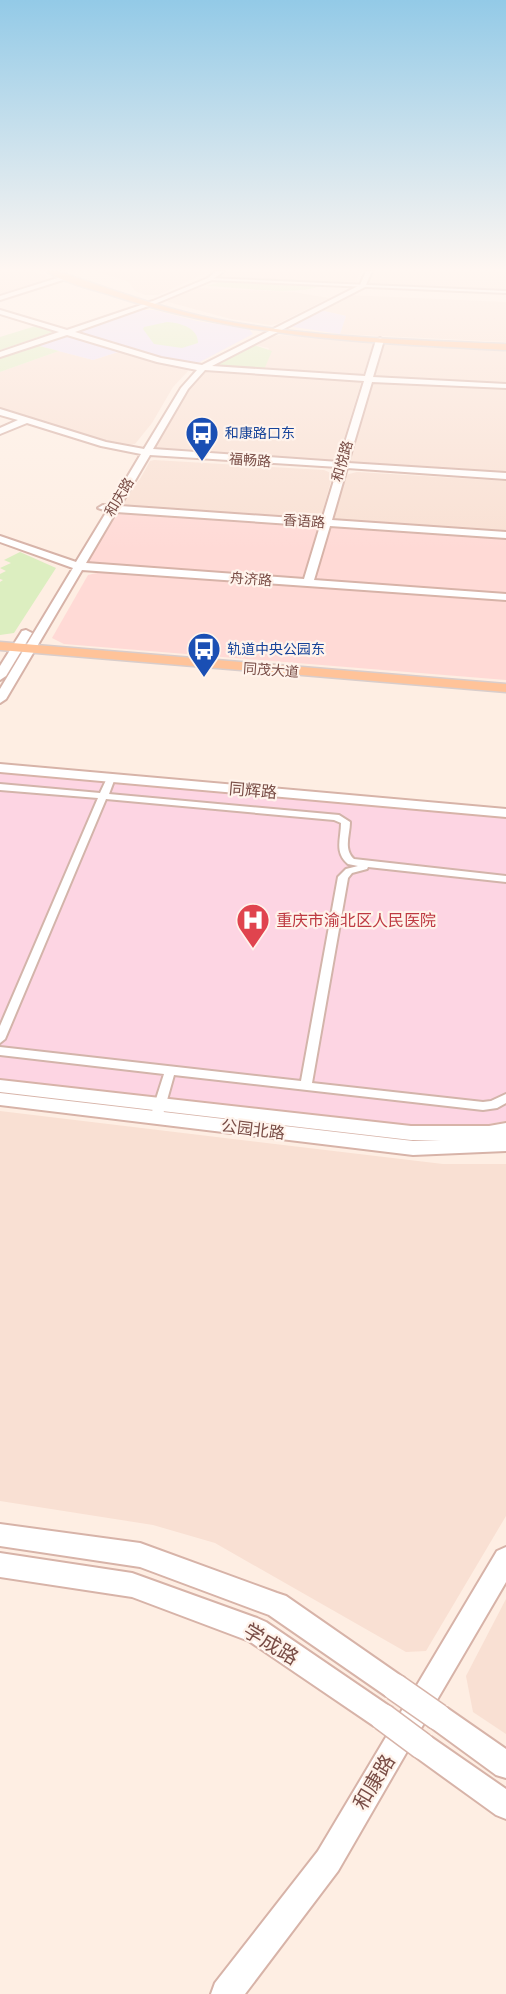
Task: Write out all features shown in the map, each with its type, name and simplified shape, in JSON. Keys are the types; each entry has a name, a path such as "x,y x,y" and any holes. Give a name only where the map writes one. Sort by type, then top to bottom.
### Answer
{"main road":[{"name":"同茂大道","path":"0,646 16,653 506,697"},
{"name":"同茂大道","path":"16,653 506,688"}],"street":[{"path":"180,364 199,368 506,386"},
{"name":"和庆路","path":"0,676 184,388 199,368 207,364"},
{"name":"和悦路","path":"308,583 372,364"},
{"name":"福畅路","path":"0,413 100,446 141,453 506,478"},
{"path":"0,431 25,421"},
{"name":"香语路","path":"108,508 506,535"},
{"name":"舟济路","path":"0,539 73,565 506,597"},
{"name":"和庆路","path":"40,611 73,565"},
{"name":"和庆路","path":"0,699 16,653 34,620"},
{"name":"同辉路","path":"0,768 506,813"},
{"path":"0,1039 111,778"},
{"path":"0,787 336,817 346,822 342,849 346,858 358,864 505,878"},
{"path":"306,1086 343,877 356,868 378,866"},
{"path":"0,1051 483,1106 493,1105 506,1098"},
{"path":"158,1111 170,1071"},
{"name":"公园北路","path":"0,1086 413,1148 506,1144"},
{"name":"公园北路","path":"0,1099 411,1133 506,1130"},
{"name":"学成路","path":"0,1535 140,1555 277,1605 506,1765"},
{"name":"和康路","path":"226,1994 328,1861 506,1559"},
{"name":"学成路","path":"0,1565 132,1585 257,1631 506,1805"}],"shaded area":[{"path":"22,364 173,364 185,367 188,371 173,387 152,423 135,444 124,446 0,408 0,372"},
{"path":"265,364 367,364 363,375 356,377 263,372"},
{"path":"376,364 506,364 506,384 373,376"},
{"path":"203,372 354,380 361,383 337,461 326,463 164,452 155,447 189,388"},
{"path":"379,381 506,388 506,475 357,466 348,461 371,383"},
{"path":"150,461 324,470 333,474 321,517 311,520 123,506 121,504 131,489 140,479"},
{"path":"357,472 506,481 506,533 339,522 332,518 345,475"},
{"path":"125,512 506,538 506,595 95,565 88,561 115,515"},
{"path":"101,572 506,601 506,680 64,644 52,638 88,575"},
{"name":"重庆市渝北区人民医院","path":"0,773 506,818 506,1121 483,1125 410,1126 0,1079"},
{"path":"0,1111 443,1164 506,1164 506,1516 426,1651 406,1652 215,1543 153,1525 0,1501"},
{"path":"506,1599 506,1734 473,1712 466,1676"}],"green space":[{"path":"0,364 22,364 0,372"},
{"path":"216,364 266,364 263,372 212,366"},
{"path":"20,552 56,568 14,633 0,635 0,582 3,580 0,579 0,574 6,571 0,568 11,563 4,560"}],"place":[{"name":"和康路口东","path":"202,462"},
{"name":"轨道中央公园东","path":"204,678"},
{"name":"重庆市渝北区人民医院","path":"253,949"}]}
